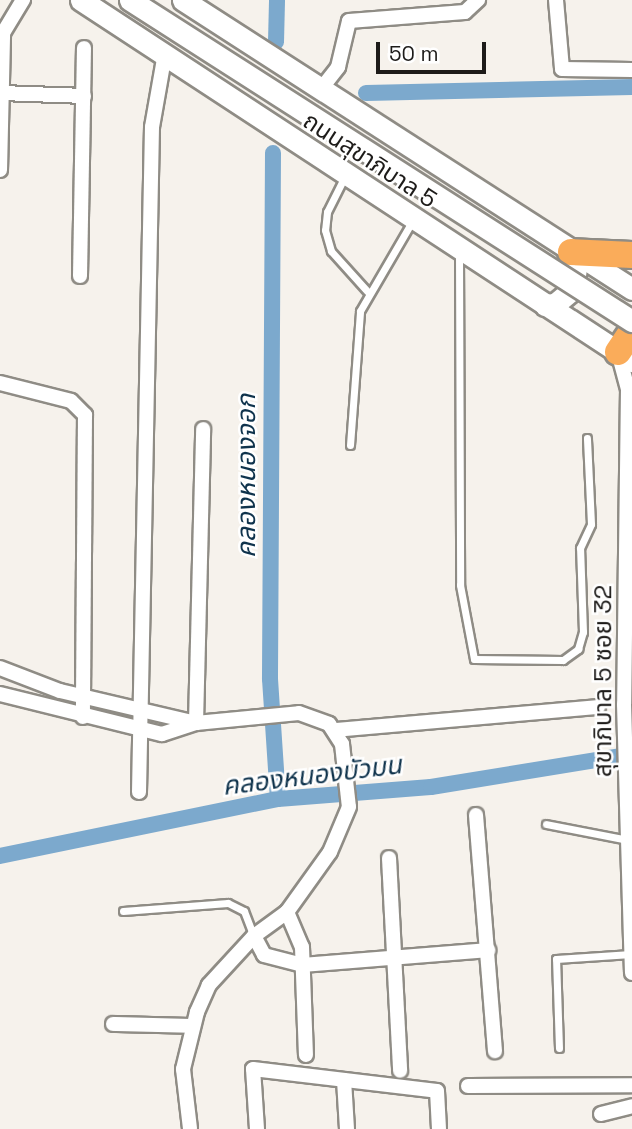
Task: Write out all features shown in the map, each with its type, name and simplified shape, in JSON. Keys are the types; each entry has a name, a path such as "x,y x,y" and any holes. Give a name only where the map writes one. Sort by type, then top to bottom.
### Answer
{"highway":[{"path":"570,252 632,255"}],"main road":[{"name":"ถนนสุขาภิบาล 5","path":"81,0 164,59 545,305 627,348"},
{"name":"ถนนสุขาภิบาล 5","path":"130,0 632,321"},
{"name":"ถนนสุขาภิบาล 5","path":"184,0 570,252 632,289"},
{"path":"545,305 555,304 573,289 577,274 570,252"}],"street":[{"path":"0,170 3,33 23,0"},
{"path":"321,89 338,67 349,21 465,12 478,0"},
{"path":"556,0 562,69 632,70"},
{"path":"80,276 84,48"},
{"path":"139,792 152,127 164,59"},
{"path":"2,93 84,96"},
{"name":"สุขาภิบาล 5 ซอย 32","path":"627,348 630,387 625,742 632,973"},
{"path":"0,383 71,401 85,415 86,696 83,717"},
{"path":"196,723 202,429"},
{"path":"0,668 86,696 140,710 163,712 196,723"},
{"path":"0,694 83,717 162,734 196,723 282,714 312,715 335,730 598,707"},
{"path":"162,734 163,712"},
{"path":"190,1129 183,1069 192,1026 209,985 254,936 287,912 323,866 349,807 346,763 335,730"},
{"path":"476,815 495,1051"},
{"path":"389,858 400,1070"},
{"path":"287,912 299,929 306,1055"},
{"path":"254,936 264,956 303,965 488,950"},
{"path":"113,1024 192,1026"},
{"path":"257,1129 253,1069 437,1091 439,1129"},
{"path":"344,1080 347,1129"},
{"path":"468,1086 632,1086"},
{"path":"601,1114 632,1106"}],"lane":[{"path":"345,176 327,212 325,230 331,251 368,291"},
{"path":"350,445 355,332 368,291 413,219"},
{"path":"459,249 460,585 474,659 563,660 578,649 583,632 580,548 591,524 587,438"},
{"path":"546,824 628,840"},
{"path":"123,911 228,903 244,911 254,936"},
{"path":"559,1048 556,959 631,954"}],"waterway":[{"path":"276,42 277,0"},
{"path":"366,93 632,87"},
{"name":"คลองหนองจอก","path":"273,153 270,679 278,799"},
{"name":"คลองหนองบัวมน","path":"0,856 278,799 431,787 632,754"}]}
